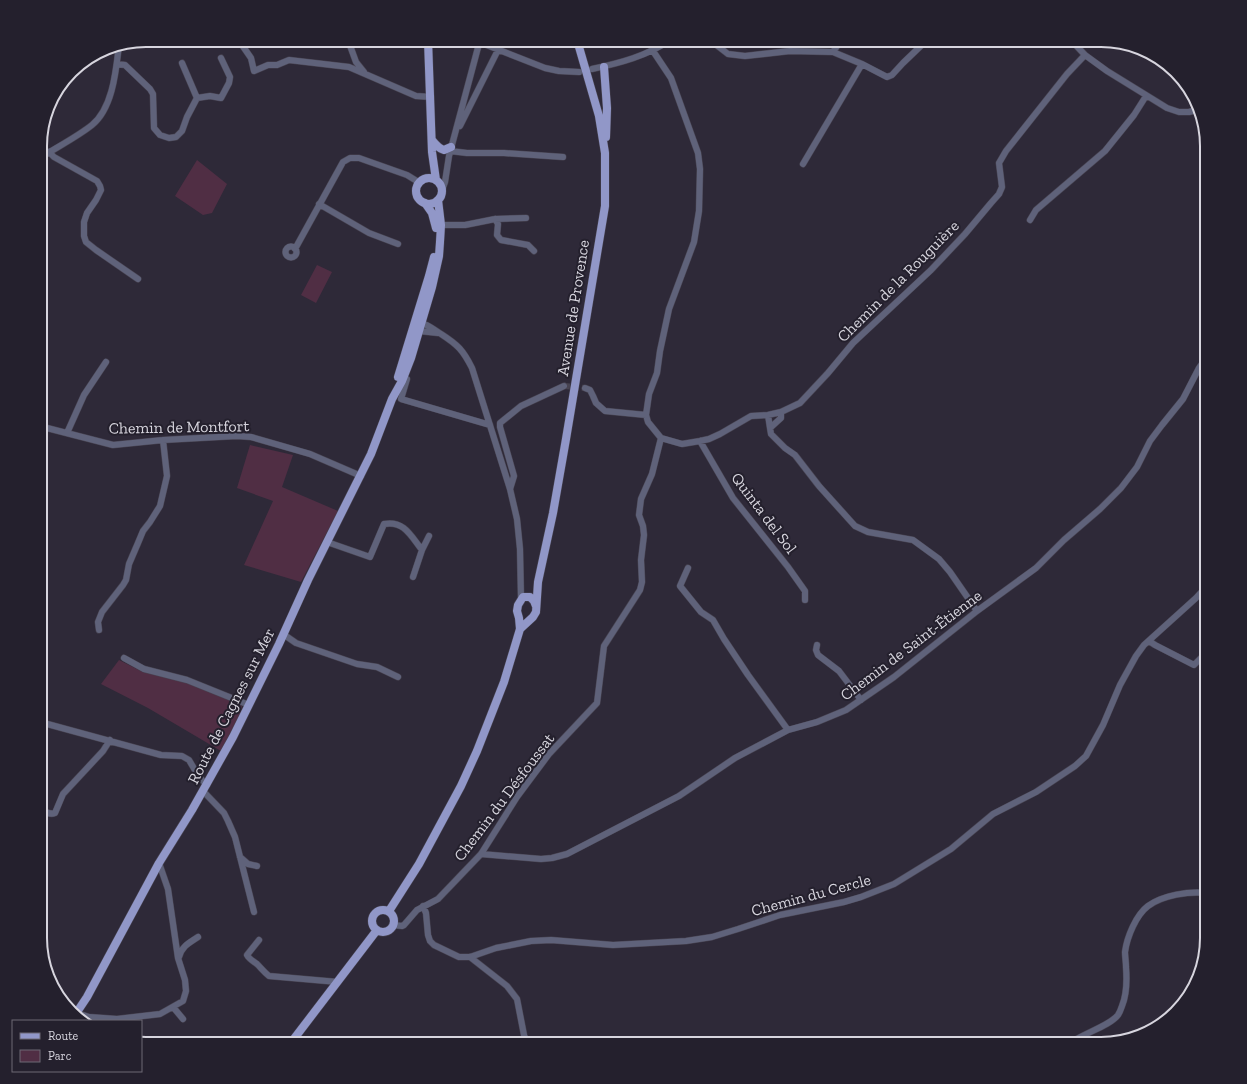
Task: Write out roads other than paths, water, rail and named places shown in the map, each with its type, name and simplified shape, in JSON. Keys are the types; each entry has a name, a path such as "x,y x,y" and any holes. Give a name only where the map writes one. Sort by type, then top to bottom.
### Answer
{"main road":[{"path":"427,47 433,160 432,179"},
{"name":"Avenue de Provence","path":"536,606 538,582 556,490 605,206 605,153 599,116 579,47"},
{"path":"604,67 607,108 605,153"},
{"path":"432,140 436,146 444,150 451,149"},
{"path":"432,179 441,186 442,194 434,203 425,203 418,197 417,187 423,180 432,179"},
{"name":"Route de Cagnes sur Mer","path":"79,1010 159,863 205,788 249,705 371,454 401,376 411,358 437,268 441,225 438,200"},
{"name":"Route de Cagnes sur Mer","path":"401,376 404,357 434,255 436,229 435,220 425,203"},
{"path":"404,357 409,352 415,332 420,326"},
{"name":"Avenue de Provence","path":"525,597 538,582"},
{"path":"389,912 419,864 461,786 474,757 504,682 520,629 517,611 518,605 525,597 534,601 536,612 533,617 520,629"},
{"path":"519,618 529,620"},
{"path":"379,910 386,910 394,917 394,925 388,931 381,932 377,930 372,922 374,915 379,910"},
{"path":"295,1037 377,930"}],"street":[{"path":"243,47 251,58 254,71 268,65 277,65 289,60 349,67 416,96 430,97"},
{"path":"351,47 356,62 365,73"},
{"path":"442,190 445,182 451,149 478,47"},
{"path":"494,47 545,68 559,71 579,72"},
{"path":"592,70 642,56 659,47"},
{"path":"719,47 728,54 745,56 790,51 833,52 862,64 887,77 892,75 920,47"},
{"path":"833,52 836,47"},
{"path":"1079,47 1106,71 1167,108 1179,112 1194,111"},
{"path":"454,138 498,49"},
{"path":"118,51 110,96 99,118 93,124 49,152 54,157 97,181 101,190 87,213 84,222 84,236 86,242 138,279"},
{"path":"653,51 670,78 698,153 700,169 699,211 694,242 670,309 660,351 657,373 649,394 646,416 648,422 661,438"},
{"name":"Chemin de la Rouguière","path":"661,438 682,444 709,439 751,416 768,415 781,412 800,403 853,343 931,270 999,194 1002,187 999,173 999,163 1006,151 1067,74 1085,54"},
{"path":"197,98 210,96 221,98 230,83 230,78 221,58"},
{"path":"182,63 197,98"},
{"path":"117,64 125,65 150,89 153,94 154,128 160,135 169,138 176,137 182,131 187,117 197,98"},
{"path":"802,164 862,64"},
{"path":"1030,220 1036,210 1105,150 1134,115 1146,96"},
{"path":"463,102 470,104"},
{"path":"451,149 467,153 504,153 563,157"},
{"path":"295,249 343,162 350,158 359,158 407,175 420,183"},
{"path":"432,179 440,178 446,171"},
{"path":"319,204 369,233 398,244"},
{"path":"441,225 465,225 495,219 526,218"},
{"path":"495,219 498,224 497,235 501,240 528,245 534,251"},
{"path":"434,255 433,269 418,321 420,326 428,325 460,347 472,368 510,489 517,519 520,549 521,589 525,597"},
{"path":"67,433 84,396 106,362"},
{"name":"Chemin de Saint-Étienne","path":"481,854 541,859 567,854 678,796 735,758 788,730 817,722 846,710 861,700 894,677 977,611 1036,568 1064,540 1100,509 1121,488 1137,467 1150,441 1184,399 1200,367"},
{"path":"401,376 407,379 401,399 490,424"},
{"path":"510,489 514,476 500,428 500,423 521,406 564,386"},
{"path":"584,388 590,390 596,403 605,411 646,416"},
{"path":"770,428 781,418 781,412"},
{"path":"768,415 771,434 795,455 819,486 855,526 868,532 913,540 939,559 950,572 977,611"},
{"name":"Chemin de Montfort","path":"47,428 113,445 163,440 238,436 251,437 310,454 361,476"},
{"name":"Chemin du Désfoussat","path":"394,925 404,925 417,910 438,899 481,854 517,797 549,754 597,703 604,646 640,590 642,582 644,535 640,515 641,499 652,474 661,438"},
{"path":"99,630 98,622 102,612 126,580 129,564 143,531 160,506 167,476 163,440"},
{"name":"Quinta del Sol","path":"700,441 733,498 788,567 805,591 805,600"},
{"path":"327,542 370,557 384,524 390,523 398,524 404,528 422,550"},
{"path":"413,576 422,550 429,536"},
{"path":"688,568 680,586 701,612 713,620 748,675 788,730"},
{"name":"Chemin du Cercle","path":"470,957 496,948 531,941 551,940 613,945 686,941 738,930 780,915 844,902 894,884 951,849 993,814 1036,792 1075,766 1086,756 1103,725 1120,685 1136,656 1149,641 1200,594"},
{"path":"283,634 296,643 358,664 377,667 398,676"},
{"path":"1149,641 1194,665 1200,659"},
{"path":"817,645 816,650 818,655 839,671 861,700"},
{"path":"124,658 144,669 187,680 249,705"},
{"path":"47,724 161,755 182,756 189,760 205,788 224,813 235,837 254,912"},
{"path":"47,812 55,813 63,794 103,751 110,740"},
{"path":"240,857 248,864 257,866"},
{"path":"84,1015 117,1019 160,1014 183,1001 186,990 185,980 178,958 168,889 159,863"},
{"path":"1077,1037 1106,1024 1118,1015 1125,999 1127,979 1125,952 1130,932 1141,913 1148,906 1158,901 1175,895 1200,892"},
{"path":"423,906 426,913 430,942 459,957 470,957 507,986 517,999 525,1037"},
{"path":"178,958 184,946 198,937"},
{"path":"259,940 247,955 248,958 256,963 269,976 338,982"},
{"path":"173,1007 184,1019"}],"tunnel":[{"path":"564,386 585,388"}]}
